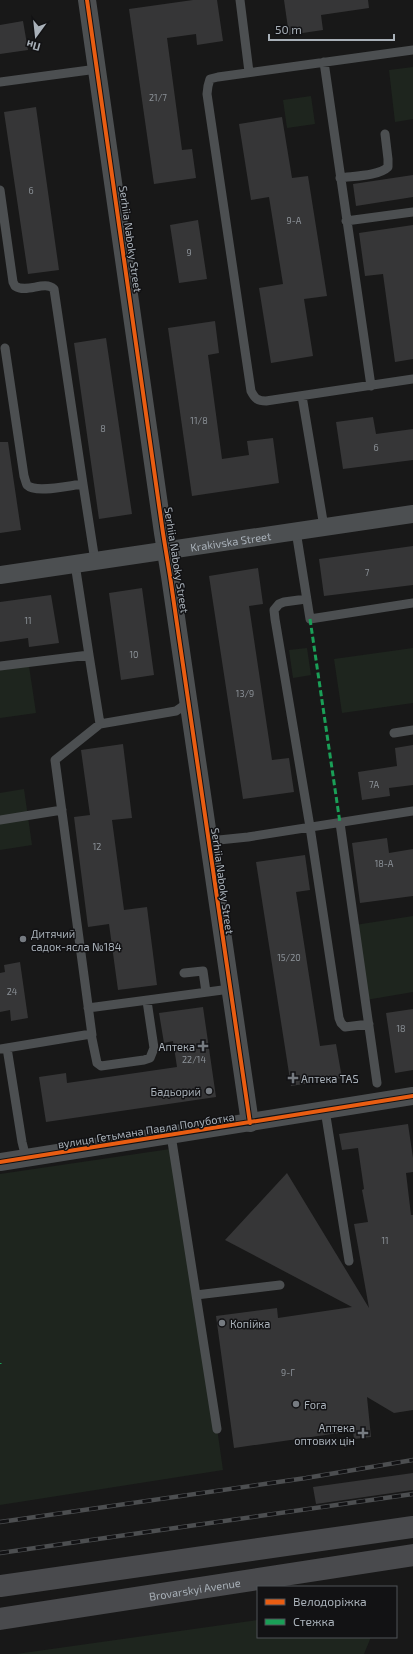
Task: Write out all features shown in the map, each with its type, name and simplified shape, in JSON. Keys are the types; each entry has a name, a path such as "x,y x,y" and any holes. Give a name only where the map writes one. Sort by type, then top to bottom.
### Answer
{"main road":[{"path":"0,1586 413,1527"},
{"name":"Brovarskyi Avenue","path":"0,1619 413,1555"}],"street":[{"name":"Serhiia Naboky Street","path":"87,0 250,1123"},
{"name":"Krakivska Street","path":"0,575 413,514"},
{"name":"вулиця Гетьмана Павла Полуботка","path":"0,1162 413,1096"}],"lane":[{"path":"240,0 249,72"},
{"path":"413,50 249,72 210,79 207,94 251,392 255,398 260,401 302,396 413,379"},
{"path":"324,62 371,386"},
{"path":"0,82 97,68"},
{"path":"340,178 384,171 388,167 385,134"},
{"path":"0,190 13,282 15,286 24,289 46,286 54,289 95,560"},
{"path":"346,221 413,212"},
{"path":"5,348 24,476 27,484 33,488 42,489 83,484"},
{"path":"302,396 324,527"},
{"path":"296,531 310,619 413,603"},
{"path":"75,564 100,724"},
{"path":"306,598 279,604 274,610 274,619 310,827 340,1023 345,1027 369,1024"},
{"path":"0,666 90,655"},
{"path":"147,1001 154,1048 150,1058 101,1066 97,1063 88,1008 56,760 100,724 176,712 189,702"},
{"path":"394,733 413,730"},
{"path":"0,820 62,810"},
{"path":"209,841 248,837 413,811"},
{"path":"340,823 378,1083"},
{"path":"184,973 203,970 206,992"},
{"path":"88,1008 230,989"},
{"path":"26,1158 4,1049 92,1035"},
{"path":"325,1110 349,1261"},
{"path":"171,1135 217,1430"},
{"path":"196,1295 280,1285"}],"shaded area":[{"path":"413,67 413,119 395,122 389,70"},
{"path":"311,96 315,124 287,128 283,100"},
{"path":"307,648 311,675 293,678 289,650"},
{"path":"413,648 413,703 342,713 334,659"},
{"path":"29,666 36,713 0,718 0,670"},
{"path":"24,789 32,845 0,850 0,793"},
{"path":"413,916 413,992 366,1000 355,925"},
{"path":"177,1148 223,1470 0,1505 0,1174"},
{"path":"257,1620 257,1638 371,1638 364,1654 16,1654"}],"building":[{"path":"193,0 217,0 223,41 197,45 196,34 167,38 182,150 192,149 196,178 154,184 129,9"},
{"path":"284,0 368,0 369,8 321,15 323,30 289,35"},
{"path":"23,21 28,50 0,54 0,25"},
{"path":"36,107 59,270 28,274 4,112"},
{"path":"282,117 292,178 308,176 327,296 304,299 313,356 271,363 259,288 283,284 269,197 251,200 239,124"},
{"path":"413,175 413,197 356,206 353,184"},
{"path":"198,220 207,279 179,283 170,225"},
{"path":"413,225 413,359 395,362 383,274 365,276 359,233"},
{"path":"215,321 219,353 208,355 222,459 249,455 247,441 273,438 279,483 192,496 168,328"},
{"path":"106,338 132,514 99,519 74,343"},
{"path":"373,417 376,434 413,429 413,460 343,469 336,422"},
{"path":"0,442 8,442 21,530 0,533"},
{"path":"413,546 413,585 324,596 319,559"},
{"path":"258,568 263,604 249,606 272,760 289,758 294,792 243,799 209,576"},
{"path":"142,588 154,675 121,680 109,593"},
{"path":"51,595 59,643 29,647 28,638 0,642 0,602"},
{"path":"123,744 132,818 112,820 124,910 147,907 157,985 118,990 109,924 88,927 74,817 90,815 81,750"},
{"path":"413,745 413,785 389,788 390,796 362,800 358,772 397,766 395,748"},
{"path":"387,838 389,853 413,849 413,896 360,903 352,843"},
{"path":"305,855 310,890 296,892 320,1046 336,1044 342,1078 291,1086 256,862"},
{"path":"20,962 28,1018 11,1021 10,1010 0,1012 0,973 5,972 4,965"},
{"path":"203,1007 216,1097 46,1122 39,1077 66,1073 67,1083 177,1067 173,1041 164,1043 159,1013"},
{"path":"413,1009 413,1070 395,1073 386,1013"},
{"path":"408,1124 413,1158 413,1172 406,1173 411,1215 413,1215 413,1410 394,1413 367,1397 371,1437 354,1439 353,1431 234,1448 216,1316 277,1308 278,1318 352,1307 225,1240 287,1173 369,1308 354,1224 368,1222 362,1190 364,1189 358,1148 342,1150 339,1134"},
{"path":"413,1473 413,1490 316,1504 313,1487"}],"railway":[{"path":"0,1522 306,1478 413,1460"},
{"path":"0,1553 413,1494"}],"marked path":[{"path":"310,619 340,823"}],"cycle path":[{"path":"87,0 163,533 250,1123"},
{"path":"0,1162 413,1096"}],"place":[{"name":"Дитячий садок-ясла №184","path":"23,939"},
{"name":"Аптека","path":"203,1046"},
{"name":"Аптека TAS","path":"293,1078"},
{"name":"Бадьорий","path":"209,1091"},
{"name":"Копійка","path":"222,1323"},
{"name":"Fora","path":"296,1404"},
{"name":"Аптека оптових цін","path":"363,1433"}]}
